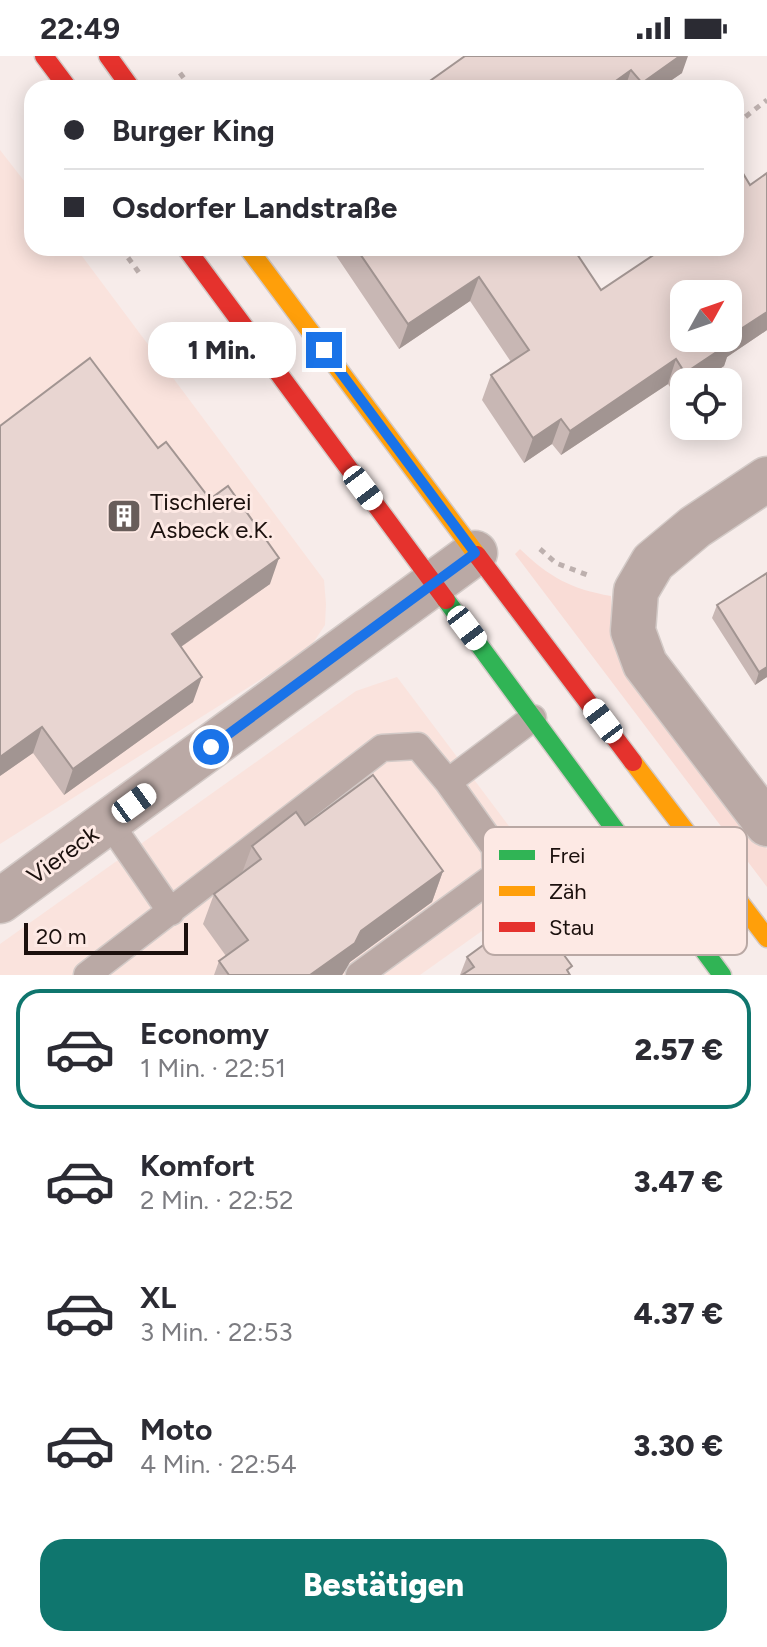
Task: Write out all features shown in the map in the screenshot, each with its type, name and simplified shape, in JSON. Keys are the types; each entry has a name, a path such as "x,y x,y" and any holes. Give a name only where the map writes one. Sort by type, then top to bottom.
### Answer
{"main road":[{"path":"44,56 62,80"},
{"path":"108,56 125,80"},
{"path":"192,256 613,827"},
{"path":"254,256 683,827"},
{"path":"747,912 767,938"},
{"path":"707,955 722,975"}],"street":[{"path":"767,479 695,527 653,562 636,591 633,631 645,664 767,824"},
{"name":"Viereck","path":"0,901 475,553"}],"lane":[{"path":"448,782 533,718"},
{"path":"87,975 382,748 418,746 483,831"},
{"path":"109,822 171,912"},
{"path":"359,975 483,884"}],"path":[{"path":"744,118 767,100"}],"shaded area":[{"path":"0,150 24,181 24,256 82,256 324,580 326,604 325,625 309,649 0,844"},
{"path":"520,549 561,580 584,590 611,596 612,625 623,659 767,849 767,887 747,861 747,827 722,827 515,554"},
{"path":"397,677 510,827 483,827 483,930 420,975 0,975 0,944 356,691"}],"building":[{"path":"465,56 680,56 646,80 639,80 631,70 617,80 431,80"},
{"path":"767,173 767,312 742,328 742,280 670,280 670,352 716,352 692,368 682,368 676,359 570,431 561,419 533,438 491,375 529,350 479,277 408,324 361,256 578,256 601,290 652,256 744,256 744,175 750,185"},
{"path":"90,358 158,448 166,442 210,499 228,486 279,558 172,634 202,677 73,769 42,727 0,757 0,426"},
{"path":"767,573 767,667 759,672 717,605"},
{"path":"373,775 443,871 361,931 355,943 310,975 229,975 219,961 248,940 214,894 261,859 252,846 296,812 305,825"},
{"path":"483,945 483,955 564,955 572,966 567,970 570,975 462,975 474,967 467,957"}],"traffic: fast":[{"path":"446,600 613,827"},
{"path":"707,955 722,975"}],"traffic: slow":[{"path":"254,256 477,555"},
{"path":"633,762 682,827"},
{"path":"747,912 767,938"}],"traffic: jam":[{"path":"44,56 62,80"},
{"path":"108,56 125,80"},
{"path":"192,256 446,600"},
{"path":"477,555 633,762"}],"place":[{"name":"Tischlerei Asbeck e.K.","path":"124,516"}],"route":[{"path":"211,747 475,553 324,350"}]}
